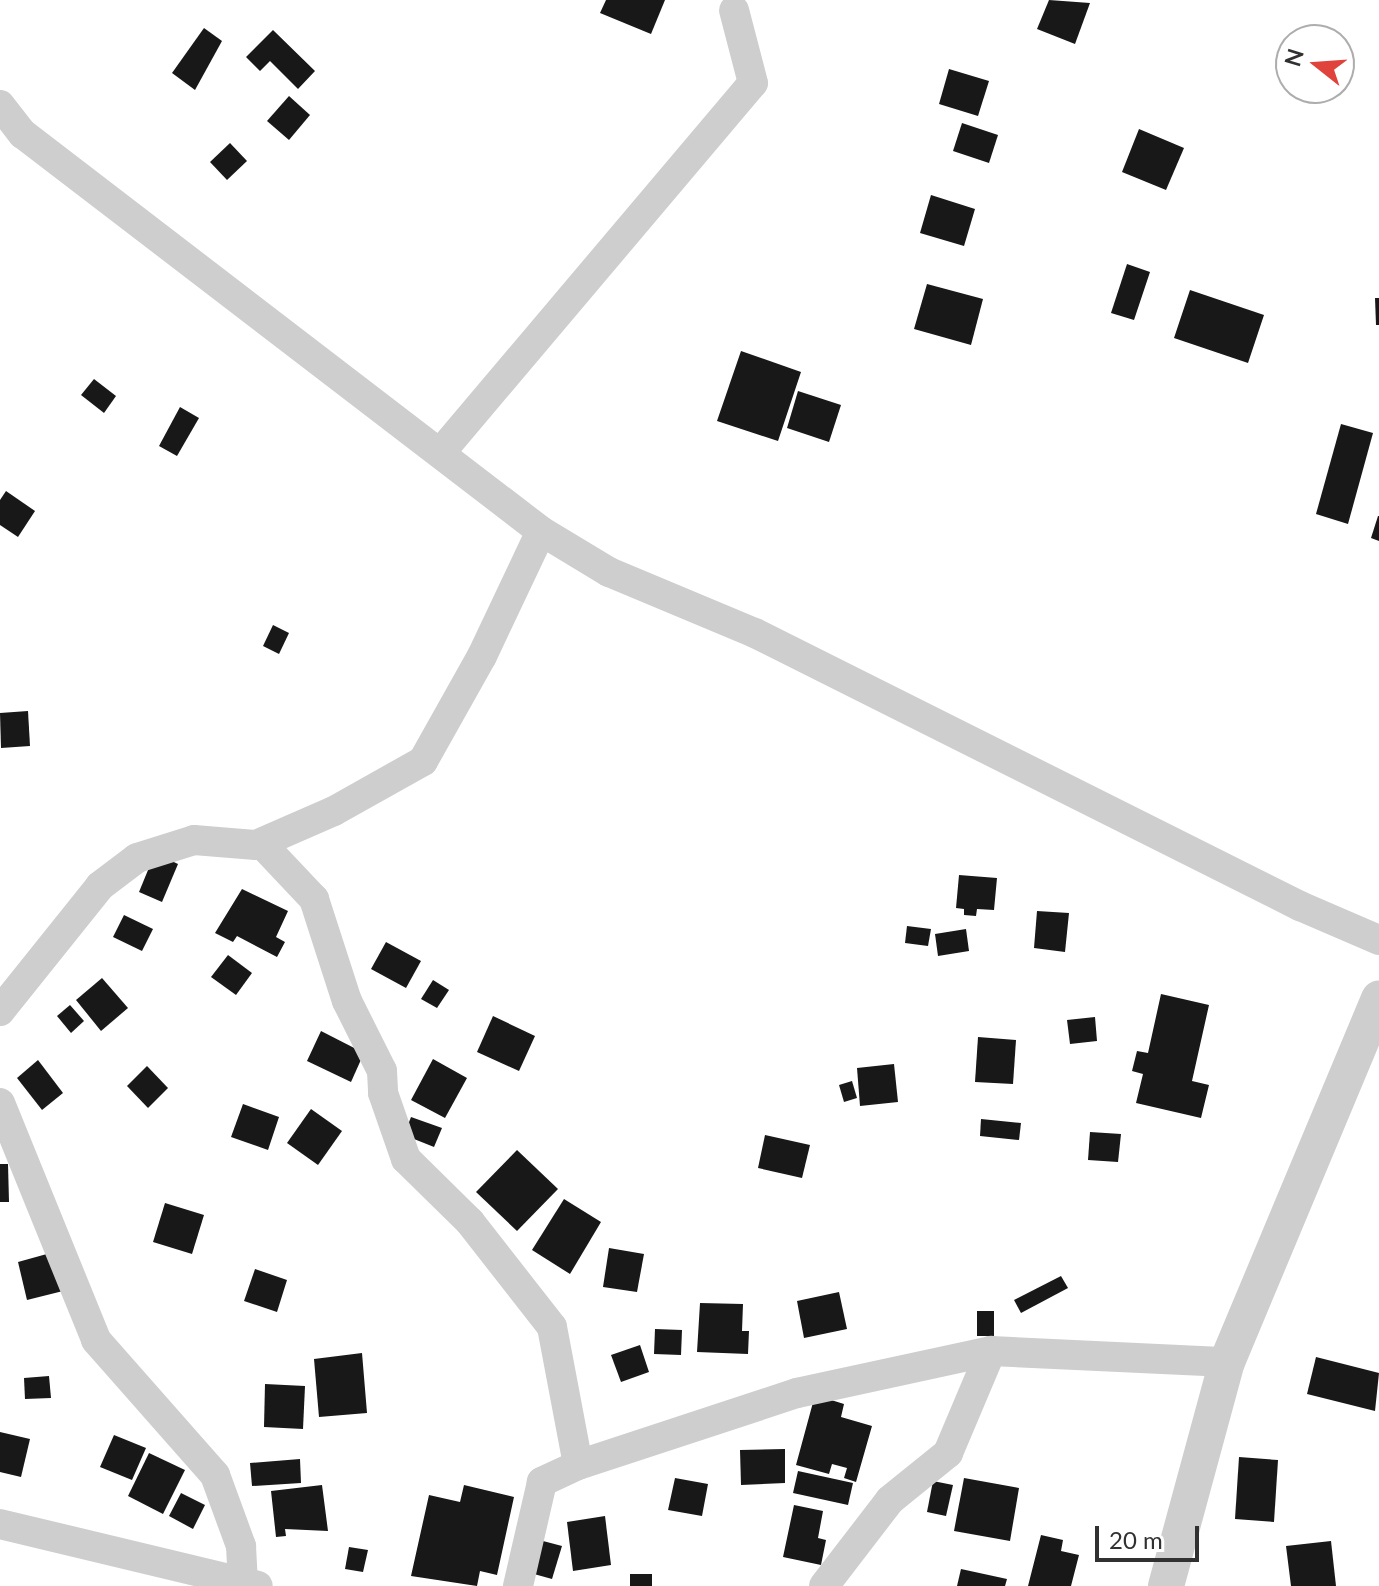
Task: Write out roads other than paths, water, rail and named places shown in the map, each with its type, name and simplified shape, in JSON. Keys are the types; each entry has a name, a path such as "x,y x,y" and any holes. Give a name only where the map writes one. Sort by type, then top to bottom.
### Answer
{"street":[{"path":"441,452 753,83 734,10"},
{"path":"0,105 23,134 541,531 609,572 755,633 1300,906 1379,940"},
{"path":"0,1011 100,886 137,858 194,840 262,844 334,811 423,761 482,656 541,531"},
{"path":"262,844 314,899 347,1001 382,1071 383,1093 406,1159 470,1222 552,1327 578,1465"},
{"path":"1166,1586 1227,1362 1379,998"},
{"path":"0,1103 96,1340 215,1475 241,1546 251,1584 0,1524"},
{"path":"824,1586 890,1500 948,1453 991,1351"},
{"path":"518,1586 542,1482 578,1465 797,1393 991,1351 1227,1362"}]}
